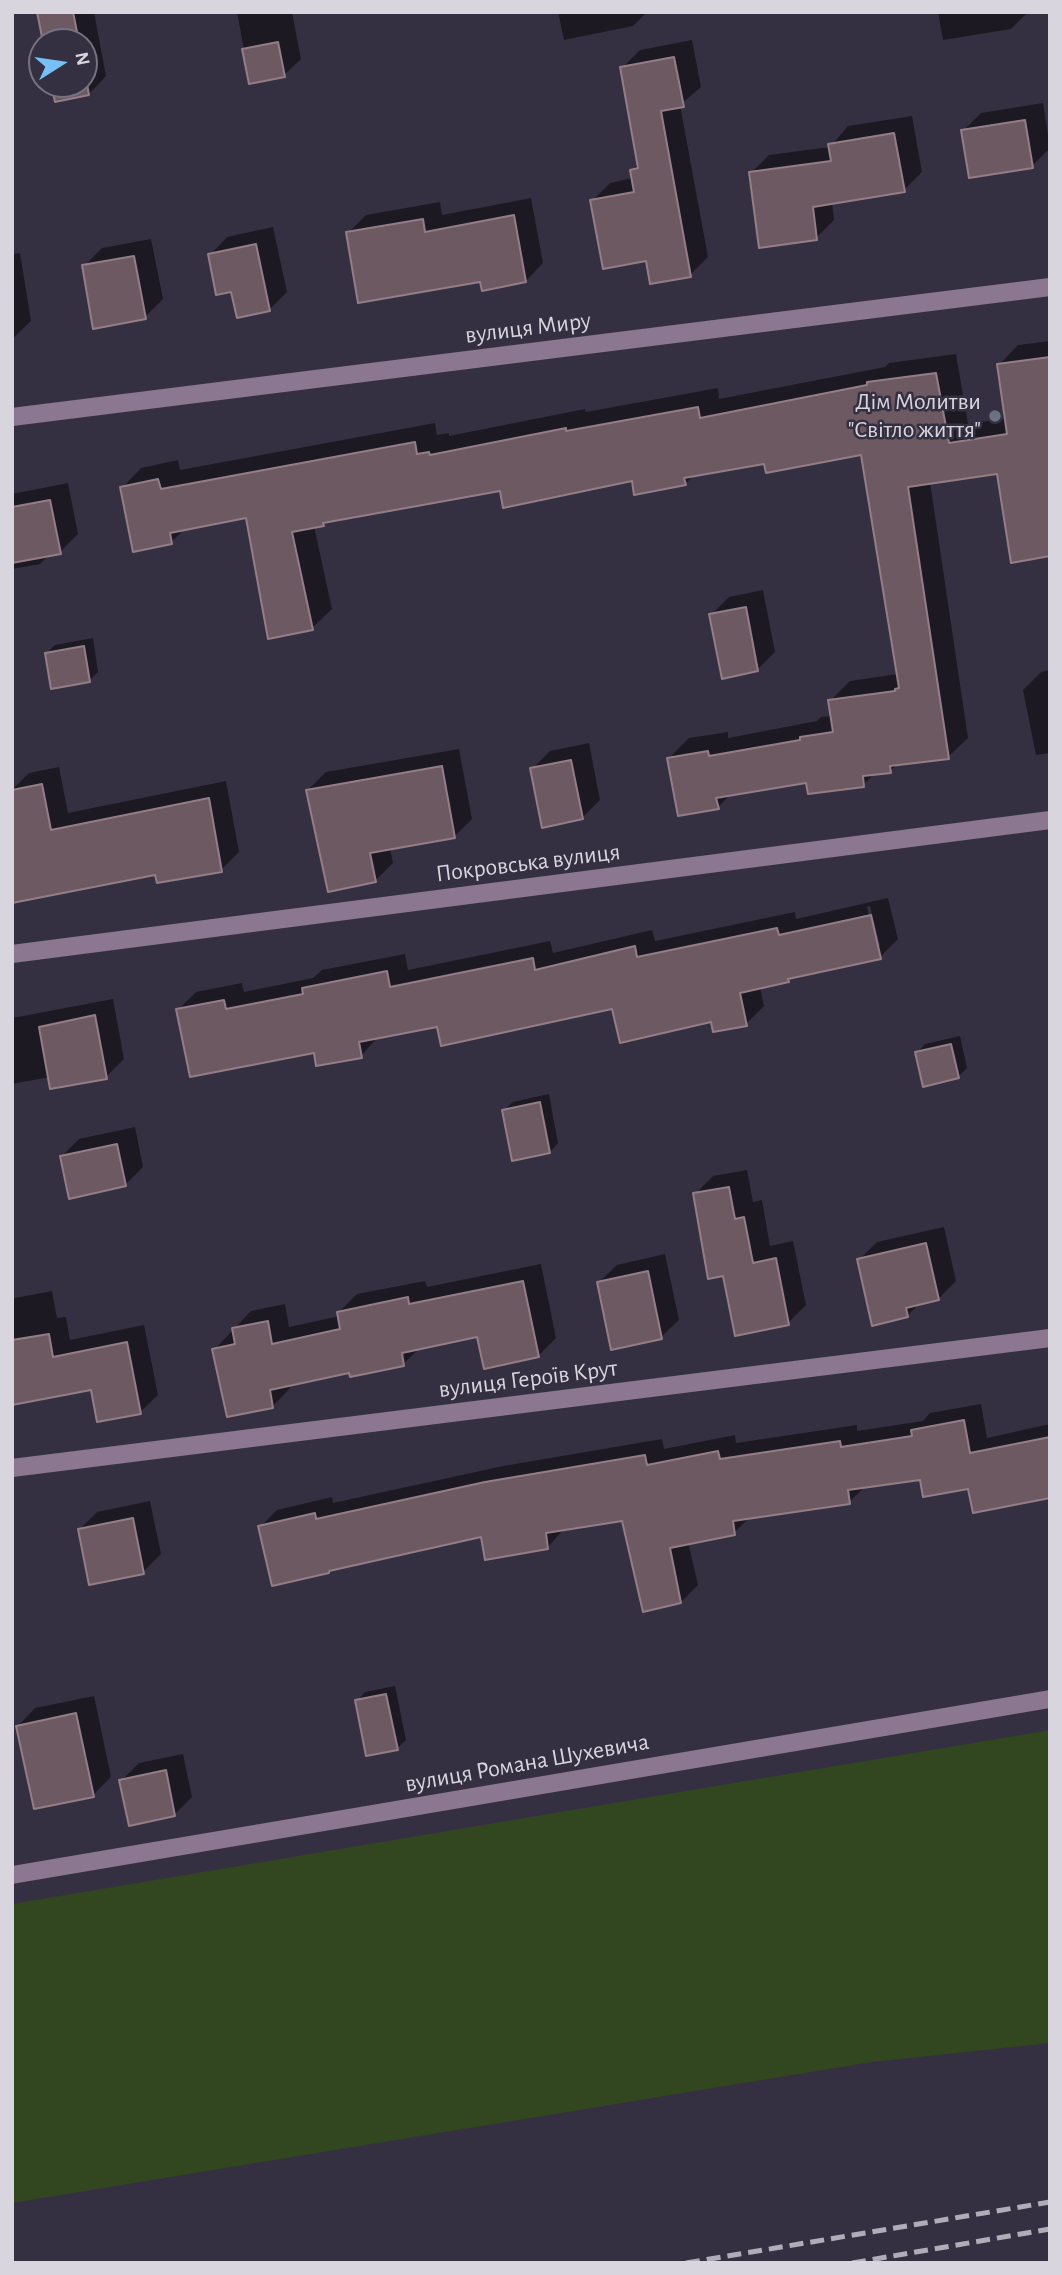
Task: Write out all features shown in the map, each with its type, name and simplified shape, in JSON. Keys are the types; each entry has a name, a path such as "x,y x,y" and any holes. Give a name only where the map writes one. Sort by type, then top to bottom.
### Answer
{"street":[{"name":"вулиця Миру","path":"12,417 1050,287"},
{"name":"Покровська вулиця","path":"12,954 1050,820"},
{"name":"вулиця Героїв Крут","path":"12,1468 1050,1338"},
{"name":"вулиця Романа Шухевича","path":"12,1875 1050,1699"}],"green space":[{"path":"1050,1730 1050,2043 872,2062 12,2203 12,1904"}],"building":[{"path":"37,12 73,12 76,28 40,28"},
{"path":"278,42 285,77 249,84 242,49"},
{"path":"674,57 684,107 661,111 691,277 650,284 646,261 603,269 590,200 634,192 630,170 638,168 620,67"},
{"path":"54,98 74,98 55,102"},
{"path":"1025,120 1033,168 969,178 961,130"},
{"path":"894,133 905,192 813,207 817,240 759,248 749,172 831,161 828,144"},
{"path":"514,215 526,282 482,291 480,282 358,303 346,232 423,219 425,232"},
{"path":"256,244 270,311 237,318 231,292 216,295 208,254"},
{"path":"134,256 146,319 93,329 82,265"},
{"path":"1050,357 1050,556 1011,563 997,474 908,487 949,759 890,766 891,773 863,776 864,787 808,794 806,783 716,798 719,809 678,816 667,758 708,751 709,756 833,732 828,700 895,691 899,688 861,455 766,473 764,464 684,478 686,485 634,495 632,481 503,508 500,491 323,523 324,526 292,532 313,630 268,639 246,518 170,533 172,544 133,552 120,487 158,479 161,489 415,442 417,454 429,452 430,455 566,428 566,431 698,407 700,418 867,385 867,382 936,373 949,443 1007,434 997,364"},
{"path":"50,500 61,554 12,563 12,507"},
{"path":"746,607 758,671 722,679 709,614"},
{"path":"84,646 90,682 51,689 45,653"},
{"path":"571,760 583,819 542,828 530,768"},
{"path":"442,766 455,838 370,853 376,882 328,892 306,790"},
{"path":"42,784 51,830 209,798 222,872 157,883 155,875 12,903 12,790"},
{"path":"871,915 881,959 788,979 789,982 740,993 747,1026 713,1032 711,1022 620,1043 612,1009 441,1046 437,1027 359,1042 362,1058 316,1066 314,1053 190,1077 176,1009 224,1000 226,1009 303,994 302,988 387,971 390,987 533,958 535,970 635,946 637,957 777,928 779,935"},
{"path":"95,1015 107,1079 50,1089 39,1027"},
{"path":"951,1044 959,1078 923,1087 915,1052"},
{"path":"540,1102 550,1153 512,1161 502,1110"},
{"path":"117,1144 126,1186 69,1199 60,1156"},
{"path":"729,1187 735,1219 744,1217 753,1263 776,1258 789,1325 735,1336 723,1276 708,1279 693,1193"},
{"path":"926,1243 939,1300 906,1308 908,1317 872,1326 857,1259"},
{"path":"648,1271 662,1339 611,1350 597,1282"},
{"path":"523,1281 539,1357 484,1369 477,1337 402,1353 404,1366 350,1377 349,1373 270,1390 273,1408 227,1417 212,1349 235,1344 232,1328 268,1321 272,1344 340,1329 337,1312 408,1297 409,1304"},
{"path":"49,1334 53,1357 127,1342 141,1414 97,1422 91,1390 12,1405 12,1340"},
{"path":"964,1420 970,1453 1050,1437 1050,1498 973,1513 968,1489 923,1497 920,1480 848,1490 850,1504 733,1521 735,1535 670,1548 681,1603 643,1612 622,1521 546,1533 548,1549 485,1560 481,1537 272,1586 258,1526 315,1513 316,1519 485,1482 645,1455 647,1465 718,1451 720,1459 840,1441 841,1447 912,1436 911,1430"},
{"path":"133,1518 144,1574 89,1585 78,1529"},
{"path":"386,1694 398,1750 366,1756 355,1700"},
{"path":"76,1713 94,1797 34,1809 16,1726"},
{"path":"166,1770 175,1816 129,1826 119,1780"}],"railway":[{"path":"686,2263 1050,2202"},
{"path":"852,2263 1050,2229"}],"place":[{"name":"Дім Молитви \"Світло життя\"","path":"995,416"}]}
